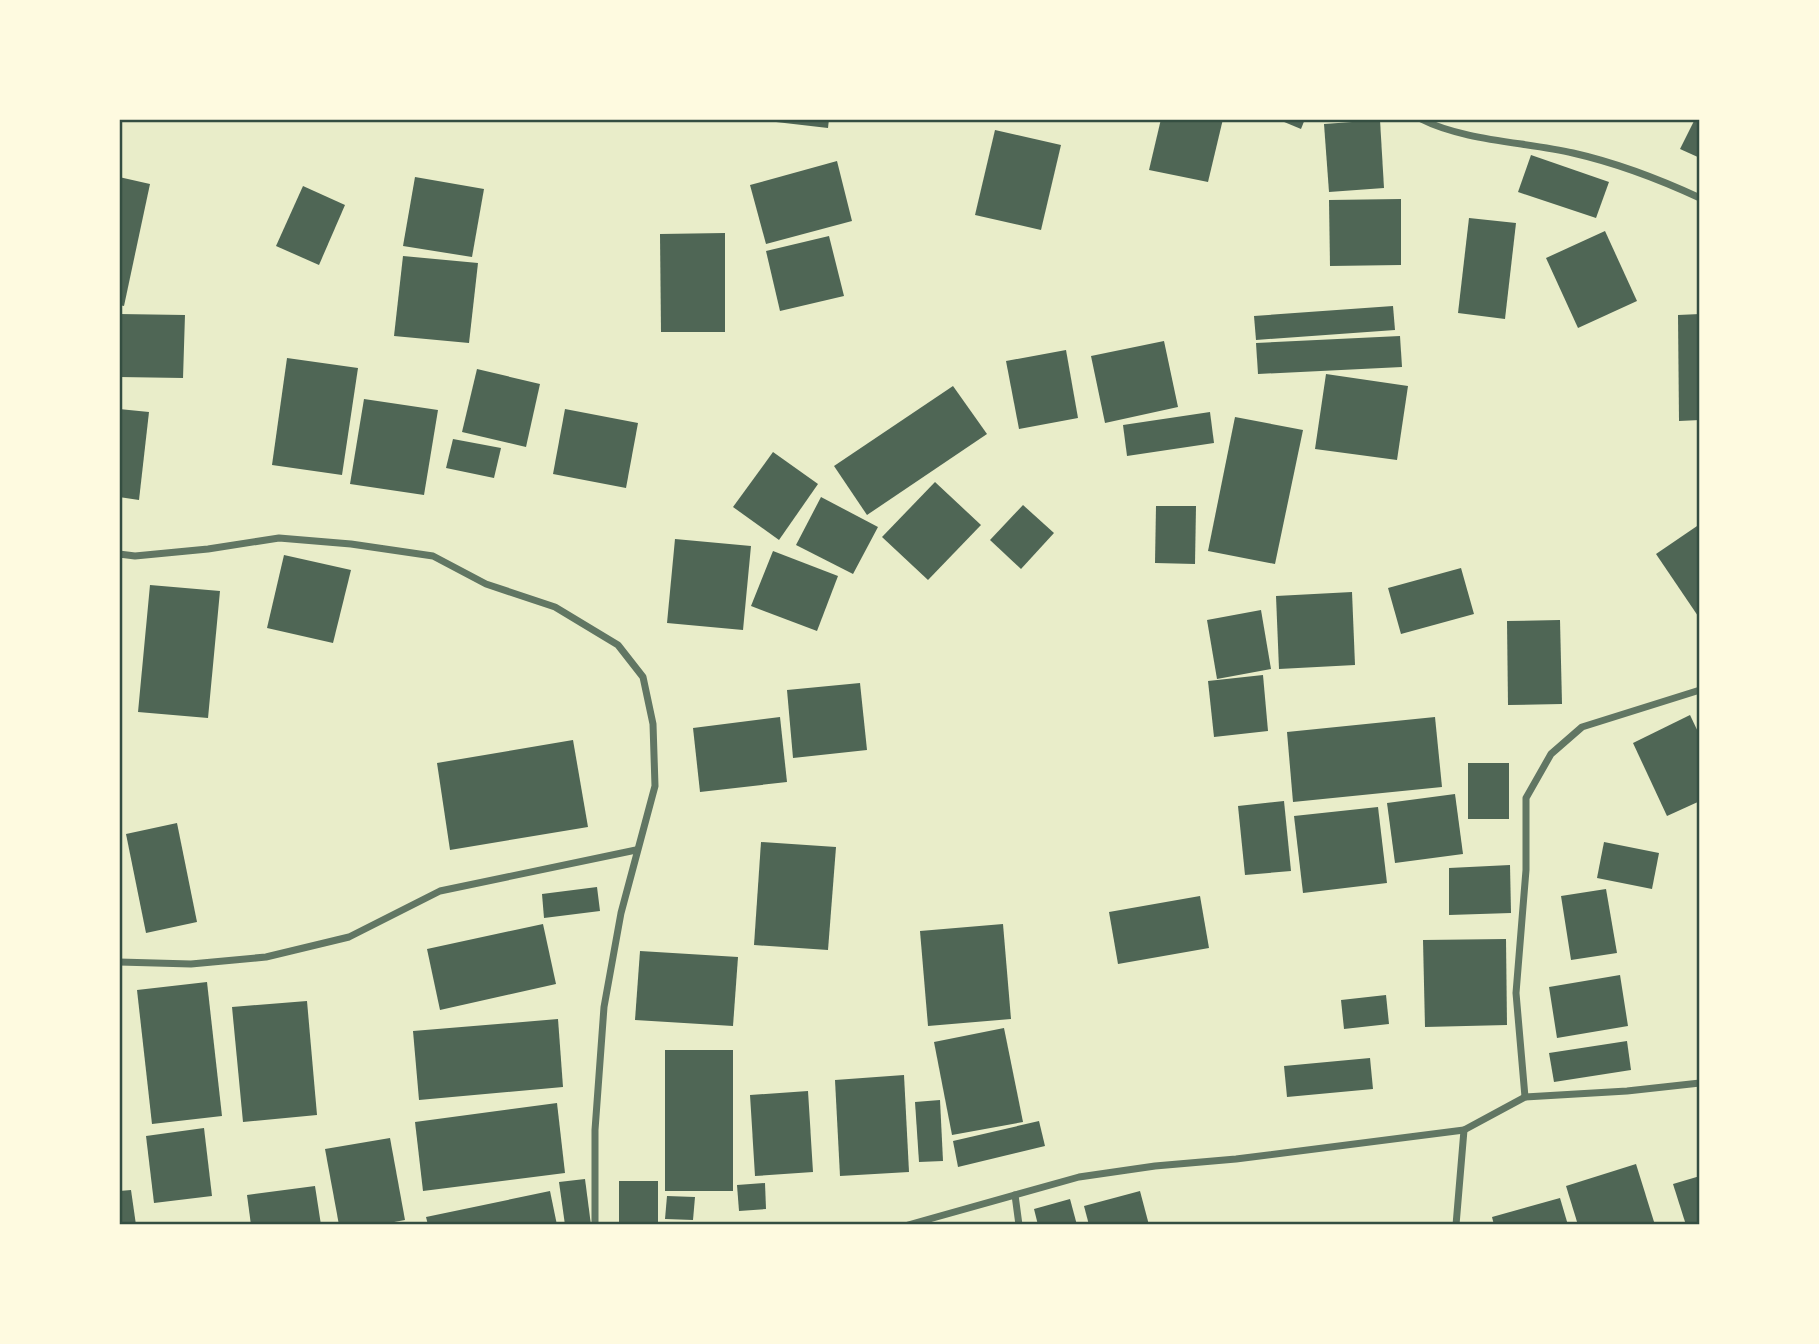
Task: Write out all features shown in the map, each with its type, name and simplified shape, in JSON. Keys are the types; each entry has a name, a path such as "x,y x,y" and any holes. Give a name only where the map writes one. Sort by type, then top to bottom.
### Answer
{"street":[{"path":"1421,119 1479,137 1572,152 1650,175 1700,198"},
{"path":"119,554 135,556 208,549 279,538 351,544 433,556 486,584 555,607 618,645 643,677 653,724 655,786 621,913 604,1007 595,1130 595,1225"},
{"path":"1525,1097 1516,993 1526,870 1526,799 1551,754 1582,727 1700,690"},
{"path":"119,962 191,964 265,957 349,937 440,891 636,850"},
{"path":"908,1225 1079,1177 1143,1167 1236,1159 1464,1130 1525,1097 1700,1083"},
{"path":"1456,1225 1464,1130"},
{"path":"1015,1195 1019,1225"}],"building":[{"path":"777,119 829,119 828,128 776,122"},
{"path":"1161,119 1223,119 1208,182 1149,170"},
{"path":"1277,119 1305,119 1301,129"},
{"path":"1695,119 1700,119 1700,158 1680,149"},
{"path":"1380,120 1384,188 1329,192 1324,124"},
{"path":"995,130 1061,145 1041,230 975,215"},
{"path":"1531,155 1609,182 1596,218 1518,192"},
{"path":"837,161 852,221 766,244 750,185"},
{"path":"119,177 150,184 124,306 119,305"},
{"path":"415,177 484,189 472,257 403,246"},
{"path":"303,186 345,205 319,265 276,246"},
{"path":"1401,199 1401,265 1330,266 1329,200"},
{"path":"1469,218 1516,223 1505,319 1458,313"},
{"path":"1605,231 1637,301 1578,328 1546,258"},
{"path":"725,233 725,332 661,332 660,234"},
{"path":"829,236 844,296 780,311 766,251"},
{"path":"403,256 478,263 469,343 394,336"},
{"path":"1393,306 1395,330 1256,340 1254,316"},
{"path":"119,314 185,315 183,378 119,377"},
{"path":"1700,314 1700,420 1679,421 1678,315"},
{"path":"1400,336 1402,367 1258,374 1256,343"},
{"path":"1164,341 1178,407 1105,423 1091,356"},
{"path":"1066,350 1078,418 1019,429 1006,361"},
{"path":"287,358 358,368 342,475 272,465"},
{"path":"477,369 540,384 526,447 462,432"},
{"path":"1326,374 1408,386 1397,460 1315,449"},
{"path":"953,386 987,434 867,515 834,466"},
{"path":"364,399 438,410 424,495 350,484"},
{"path":"119,409 149,412 139,500 119,497"},
{"path":"565,409 638,423 626,488 553,474"},
{"path":"1210,412 1214,443 1127,456 1123,425"},
{"path":"1235,417 1303,430 1275,564 1208,551"},
{"path":"453,439 501,448 494,478 446,468"},
{"path":"773,452 818,484 779,540 733,507"},
{"path":"935,482 981,525 928,580 882,537"},
{"path":"821,497 878,527 853,574 796,545"},
{"path":"1023,505 1054,533 1021,569 990,540"},
{"path":"1156,506 1196,506 1195,564 1155,563"},
{"path":"1700,524 1700,619 1656,554"},
{"path":"675,539 751,546 743,630 667,623"},
{"path":"773,551 838,576 817,631 751,606"},
{"path":"284,555 351,570 333,643 267,628"},
{"path":"1461,568 1474,614 1401,634 1388,588"},
{"path":"150,585 220,591 208,718 138,712"},
{"path":"1352,592 1355,665 1279,669 1276,596"},
{"path":"1261,610 1271,669 1217,679 1207,620"},
{"path":"1560,620 1562,704 1508,705 1507,621"},
{"path":"1263,675 1268,731 1214,737 1208,681"},
{"path":"860,683 867,750 793,758 787,690"},
{"path":"1690,715 1700,736 1700,801 1667,816 1633,743"},
{"path":"780,717 787,782 700,792 693,728"},
{"path":"1435,717 1442,787 1293,802 1287,732"},
{"path":"573,740 588,827 450,850 437,763"},
{"path":"1468,763 1509,763 1509,819 1468,819"},
{"path":"1455,794 1463,854 1395,863 1387,803"},
{"path":"1284,801 1291,871 1245,875 1238,806"},
{"path":"1378,807 1387,883 1303,893 1294,816"},
{"path":"177,823 197,922 146,933 126,834"},
{"path":"761,842 836,847 828,950 754,945"},
{"path":"1604,842 1659,853 1652,889 1597,878"},
{"path":"1510,865 1511,913 1449,915 1449,868"},
{"path":"597,887 600,911 544,918 542,894"},
{"path":"1606,889 1617,953 1571,960 1561,896"},
{"path":"1200,896 1209,948 1118,964 1109,912"},
{"path":"543,924 556,984 440,1010 427,949"},
{"path":"1003,924 1011,1019 928,1026 920,931"},
{"path":"1506,939 1507,1025 1425,1027 1423,940"},
{"path":"640,951 738,957 733,1026 635,1020"},
{"path":"1620,975 1628,1026 1557,1038 1549,987"},
{"path":"207,982 222,1116 152,1124 137,990"},
{"path":"1386,995 1389,1024 1344,1029 1341,1000"},
{"path":"307,1001 317,1115 243,1122 232,1007"},
{"path":"558,1019 563,1087 419,1100 413,1031"},
{"path":"1004,1028 1023,1122 952,1135 934,1042"},
{"path":"1627,1041 1631,1070 1554,1082 1549,1053"},
{"path":"665,1050 733,1050 733,1191 665,1191"},
{"path":"1370,1058 1373,1089 1287,1097 1284,1066"},
{"path":"904,1075 909,1172 840,1176 835,1080"},
{"path":"808,1091 813,1172 755,1176 750,1095"},
{"path":"940,1100 943,1161 919,1162 915,1102"},
{"path":"557,1103 565,1173 423,1191 415,1122"},
{"path":"1039,1121 1045,1146 958,1167 953,1141"},
{"path":"204,1128 212,1196 154,1203 146,1136"},
{"path":"390,1138 405,1220 378,1225 339,1225 325,1149"},
{"path":"1636,1164 1655,1225 1578,1225 1566,1186"},
{"path":"1700,1176 1700,1225 1686,1225 1673,1184"},
{"path":"585,1179 591,1225 565,1225 559,1182"},
{"path":"619,1181 658,1181 658,1225 619,1225"},
{"path":"765,1183 766,1209 739,1211 737,1185"},
{"path":"315,1186 321,1225 251,1225 247,1195"},
{"path":"131,1190 136,1225 119,1225 119,1191"},
{"path":"550,1191 557,1225 428,1225 426,1217"},
{"path":"1140,1191 1149,1225 1089,1225 1084,1206"},
{"path":"667,1196 695,1197 693,1220 665,1219"},
{"path":"1560,1198 1568,1225 1494,1225 1492,1217"},
{"path":"1070,1199 1077,1225 1038,1225 1034,1209"}]}
